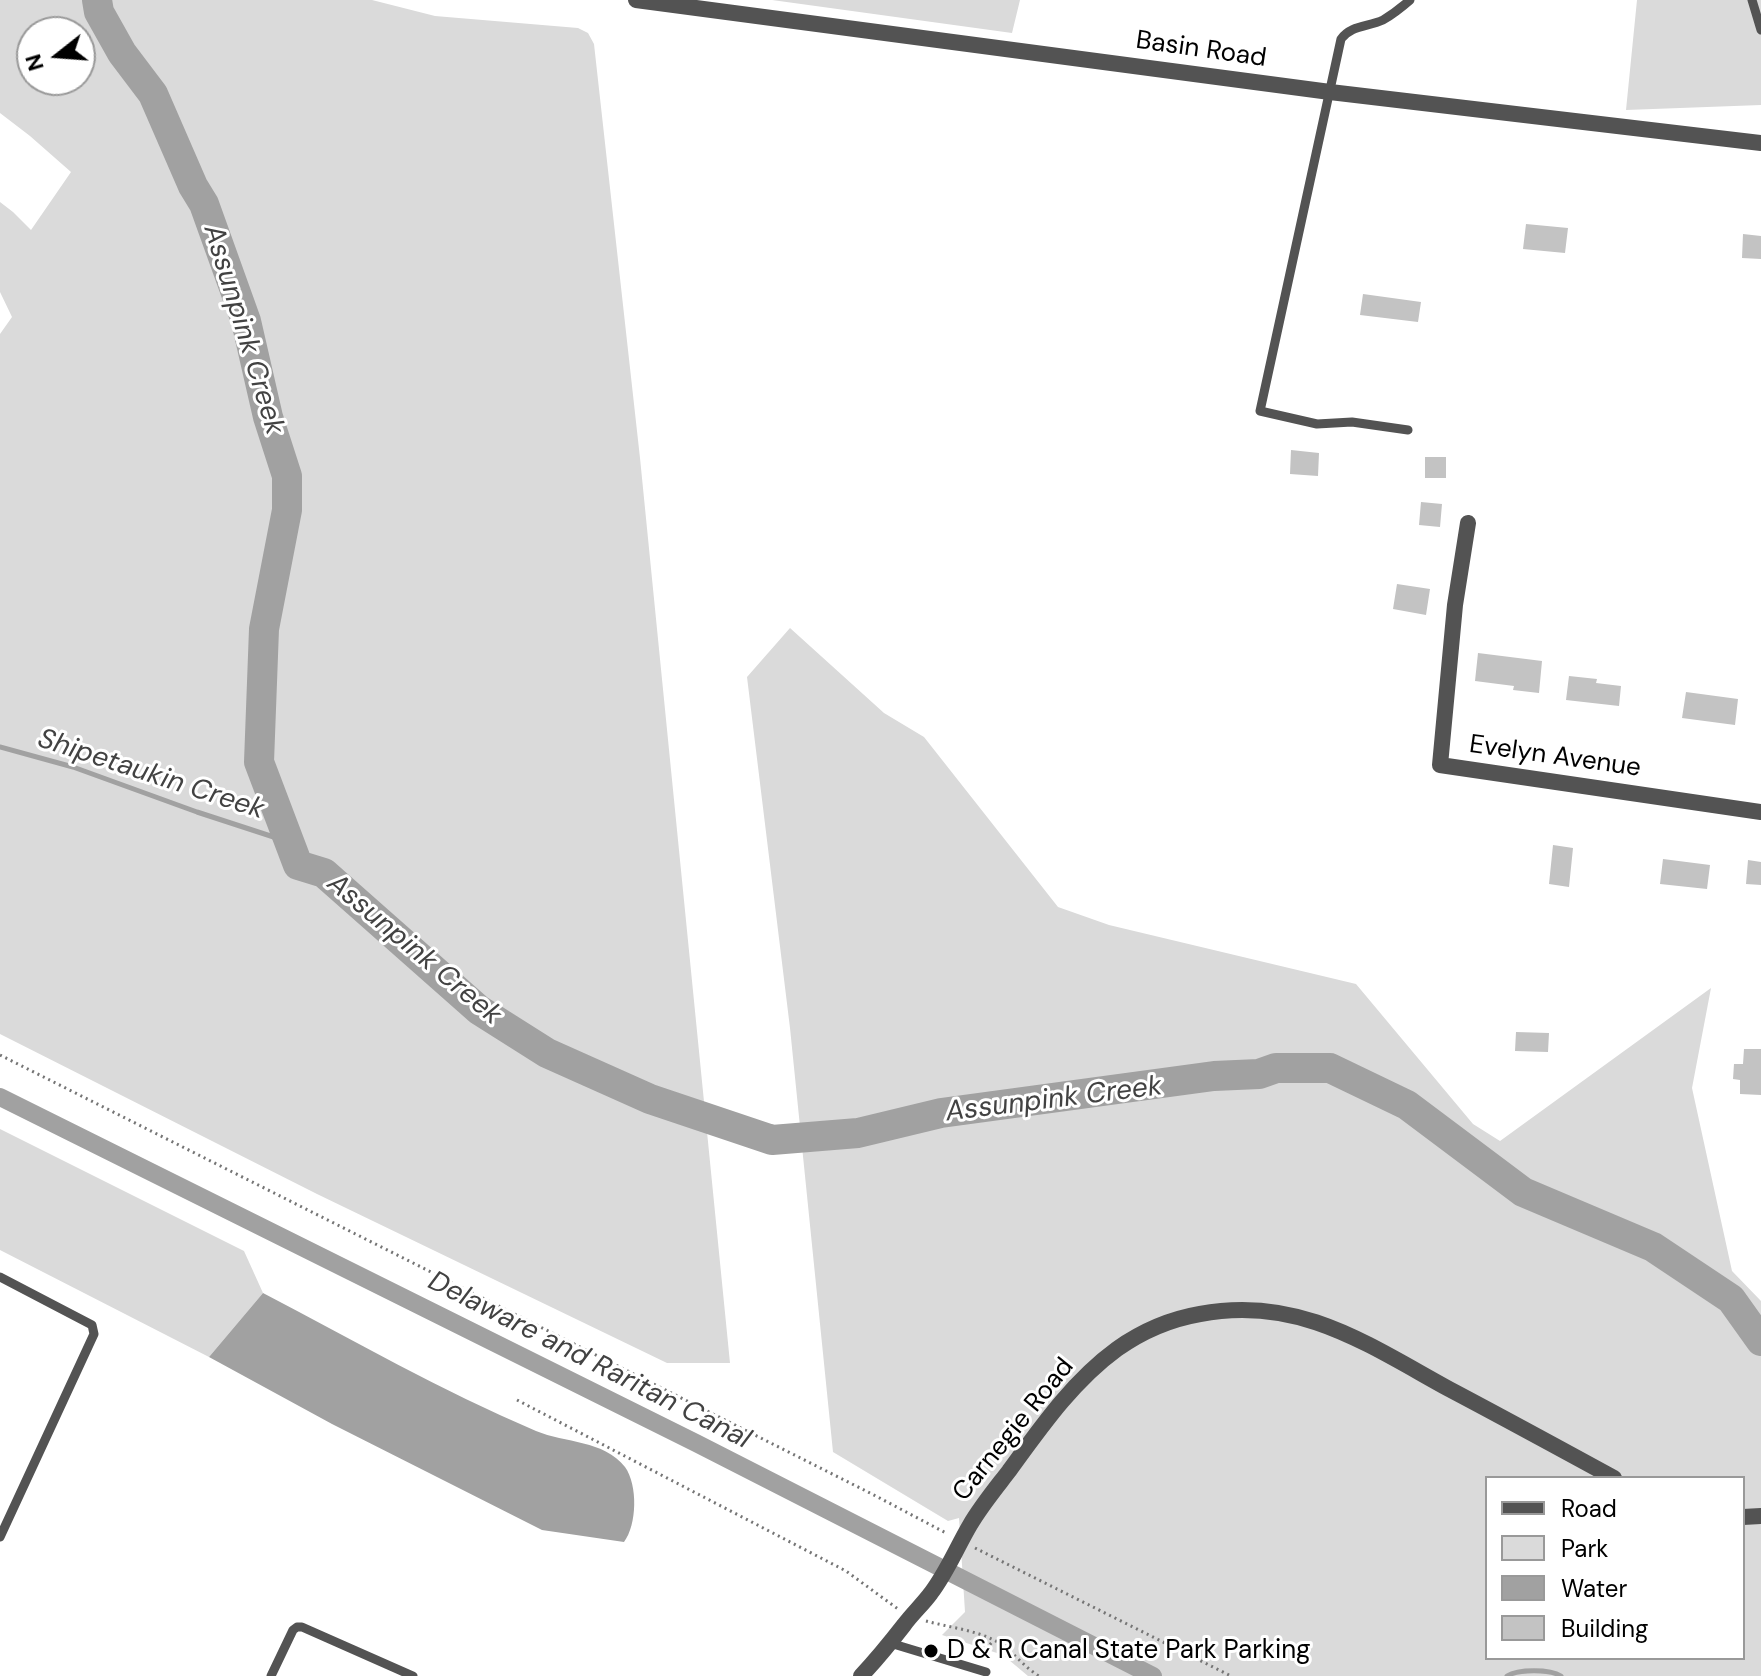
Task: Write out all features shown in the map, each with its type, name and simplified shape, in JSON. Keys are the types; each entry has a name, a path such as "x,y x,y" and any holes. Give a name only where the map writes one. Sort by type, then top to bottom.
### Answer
{"street":[{"name":"Basin Road","path":"636,0 1330,92 1761,143"},
{"name":"Evelyn Avenue","path":"1468,523 1455,605 1440,765 1761,812"},
{"name":"Carnegie Road","path":"861,1676 931,1593 971,1523 1048,1418 1085,1376 1132,1340 1188,1316 1249,1308 1289,1313 1344,1333 1610,1476"}],"lane":[{"path":"1408,430 1352,422 1317,424 1260,411 1341,39 1346,32 1380,21 1410,0"},
{"path":"1752,0 1761,30"},
{"path":"0,1277 92,1325 94,1334 0,1537"},
{"path":"271,1676 297,1627 413,1676"},
{"path":"890,1643 986,1672"}],"path":[{"path":"0,1055 1231,1676"},
{"path":"517,1400 846,1571 910,1618 994,1640 1039,1676"},
{"path":"971,1667 994,1640"}],"green space":[{"path":"0,0 372,0 435,16 578,28 588,33 594,44 640,458 730,1363 667,1363 317,1194 0,1034 0,334 12,317 0,292 0,202 31,230 71,172 0,113"},
{"path":"772,0 1020,0 1012,33"},
{"path":"1637,0 1761,0 1761,105 1626,110"},
{"path":"790,628 884,713 924,737 1058,907 1109,925 1356,984 1473,1124 1500,1141 1711,988 1692,1088 1732,1271 1761,1301 1761,1676 1028,1676 1003,1655 942,1635 965,1612 959,1518 948,1521 833,1452 790,1028 747,677"},
{"path":"0,1129 244,1251 263,1293 209,1357 0,1250"}],"water":[{"path":"263,1293 501,1416 547,1435 595,1447 616,1458 629,1475 634,1494 631,1526 624,1542 542,1530 332,1424 209,1357"}],"building":[{"path":"1526,224 1568,228 1565,253 1523,249"},
{"path":"1743,234 1761,236 1761,259 1742,258"},
{"path":"1363,294 1421,302 1418,322 1360,315"},
{"path":"1291,450 1319,453 1318,476 1290,474"},
{"path":"1425,457 1446,457 1446,478 1425,478"},
{"path":"1421,502 1442,504 1440,527 1419,525"},
{"path":"1397,584 1430,589 1426,615 1393,609"},
{"path":"1478,653 1542,661 1539,693 1475,681"},
{"path":"1569,676 1621,686 1619,706 1566,700"},
{"path":"1686,692 1738,699 1735,725 1682,718"},
{"path":"1553,845 1573,848 1569,887 1549,884"},
{"path":"1663,859 1710,865 1707,889 1660,884"},
{"path":"1748,860 1761,862 1761,885 1746,884"},
{"path":"1516,1032 1549,1033 1548,1052 1515,1051"},
{"path":"1744,1049 1761,1049 1761,1095 1740,1094 1740,1080 1733,1079 1734,1064 1743,1064"}],"waterway":[{"name":"Assunpink Creek","path":"97,0 99,12 122,53 153,94 193,186 204,204 246,321 268,417 287,476 287,510 264,629 259,762 298,865 324,873 479,1010 547,1053 650,1099 772,1140 858,1133 941,1113 1214,1076 1259,1074 1276,1068 1330,1068 1407,1105 1523,1192 1653,1247 1731,1299 1761,1341"},
{"name":"Shipetaukin Creek","path":"0,747 73,767 289,842"},
{"name":"Delaware and Raritan Canal","path":"0,1097 696,1443 1153,1676"},
{"path":"1507,1676 1534,1671 1561,1676"}],"place":[{"name":"D & R Canal State Park Parking","path":"931,1651"}]}
